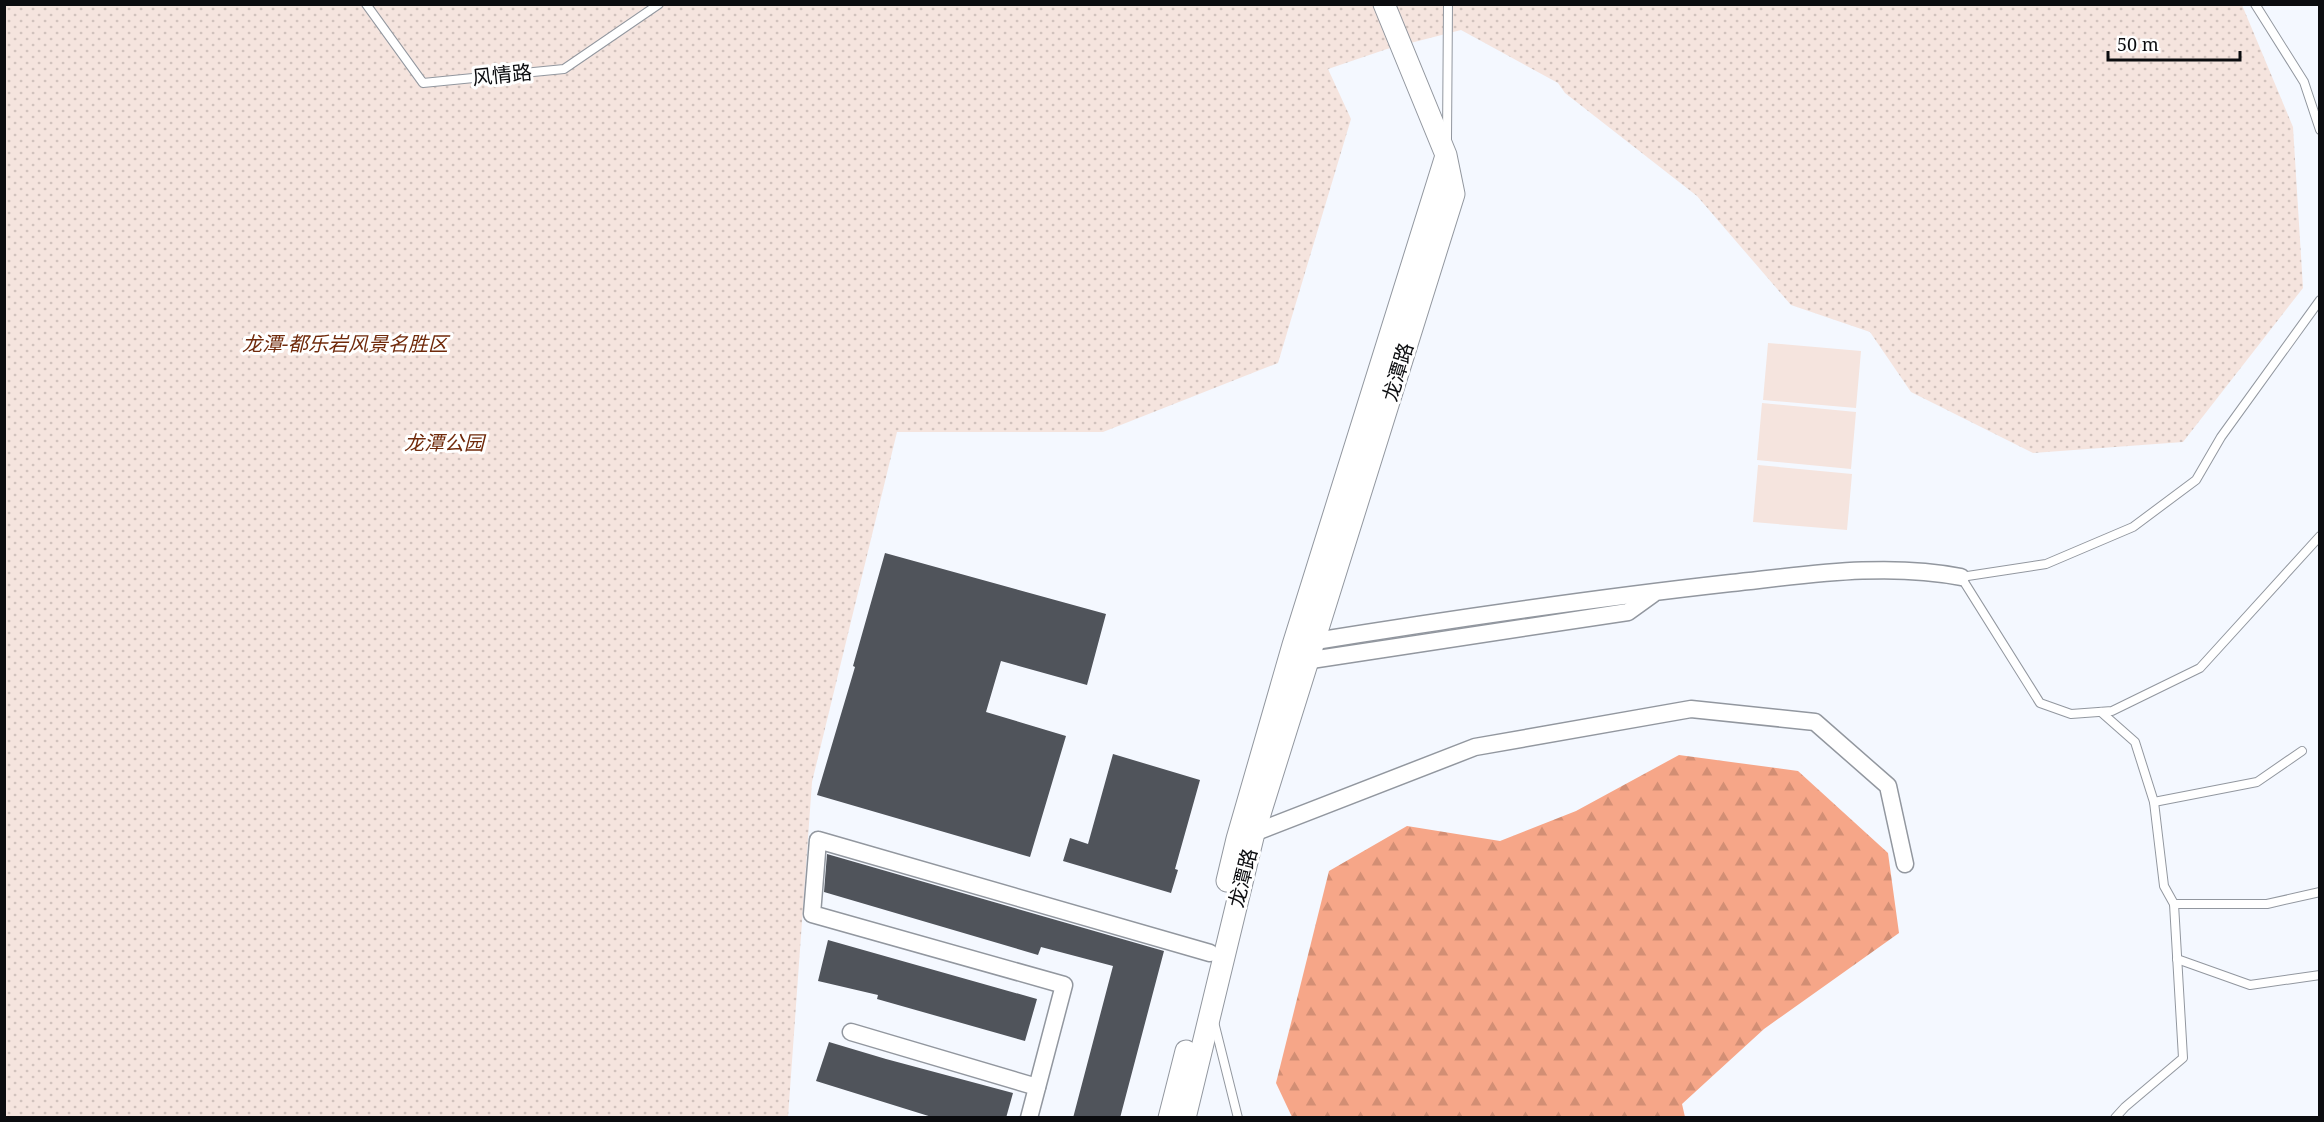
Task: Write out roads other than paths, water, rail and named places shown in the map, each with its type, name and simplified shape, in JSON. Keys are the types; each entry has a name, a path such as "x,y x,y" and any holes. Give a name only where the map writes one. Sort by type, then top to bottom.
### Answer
{"street":[{"name":"龙潭路","path":"1169,1118 1210,953 1301,653 1454,194 1446,155 1384,4"},
{"path":"1301,653 1628,612 1656,591 1840,572 1936,572 1962,577"},
{"path":"1245,836 1475,747 1691,709 1815,722 1888,786 1905,864"},
{"name":"龙潭路","path":"1185,1118 1211,1010 1245,836"},
{"path":"1029,1118 1064,985 812,914 818,840 1210,953"},
{"path":"851,1032 1037,1087"}],"lane":[{"name":"风情路","path":"366,4 423,83 564,69 659,4"},
{"path":"1446,155 1448,4"},
{"path":"2256,4 2304,82 2319,130"},
{"path":"2319,300 2221,437 2196,480 2133,527 2046,564 1962,577 2040,703 2071,714 2112,711 2200,668 2319,536"},
{"path":"2100,712 2135,742 2154,802 2164,885 2174,904 2183,1058 2115,1118"},
{"path":"2154,802 2257,782 2302,751"},
{"path":"2174,904 2267,904 2319,892"},
{"path":"2177,959 2250,985 2319,975"},
{"path":"1211,1010 1238,1118"}],"park label":[{"name":"龙潭-都乐岩风景名胜区","path":"345,344"},
{"name":"龙潭公园","path":"444,443"}]}
